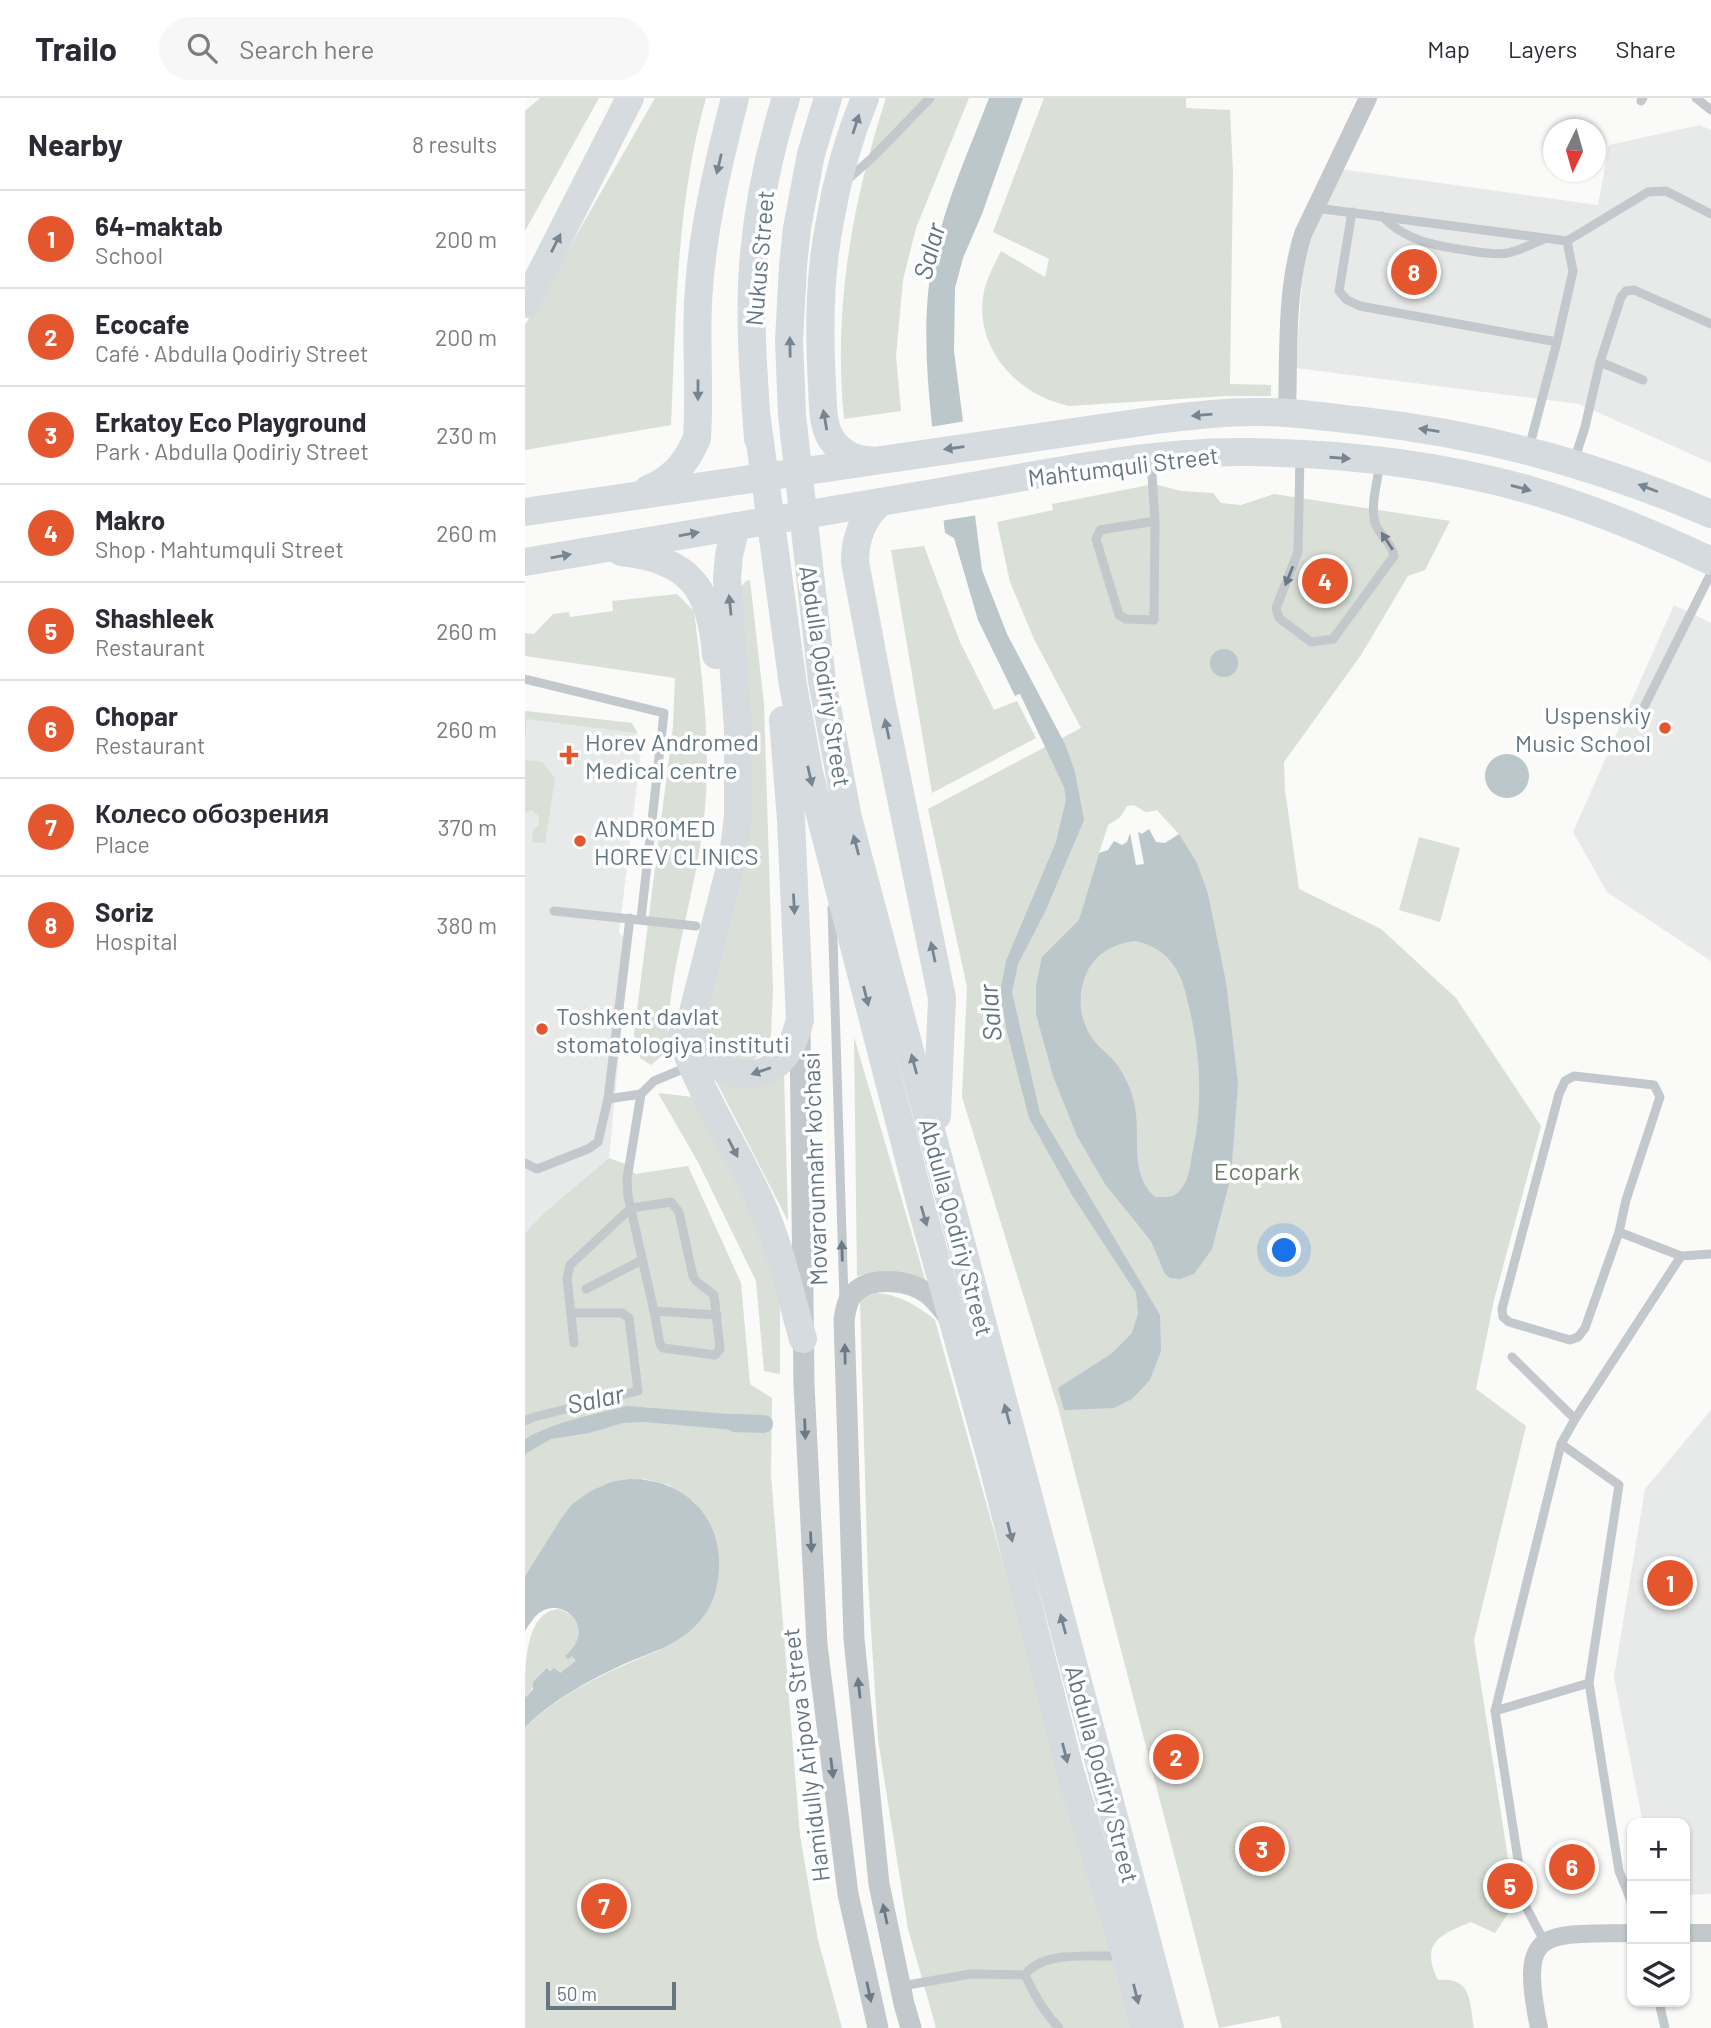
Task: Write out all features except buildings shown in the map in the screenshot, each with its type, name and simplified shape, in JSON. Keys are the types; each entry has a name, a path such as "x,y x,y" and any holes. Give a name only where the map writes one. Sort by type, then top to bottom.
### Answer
{"main road":[{"path":"525,304 630,98"},
{"path":"634,496 675,473 689,456 697,438 698,303 703,248 712,191 736,98"},
{"name":"Nukus Street","path":"757,421 752,343 753,265 764,189 786,98"},
{"name":"Nukus Street","path":"792,415 789,341 793,266 811,154 828,98"},
{"path":"865,98 830,219 822,277 820,344 824,419 828,435 852,457 872,460"},
{"name":"Mahtumquli Street","path":"525,512 1022,438 1204,414 1287,413 1428,430 1529,450 1574,462 1711,514"},
{"name":"Abdulla Qodiriy Street","path":"792,415 822,681 848,818 941,1166 981,1371 1170,2028"},
{"path":"736,526 727,578 738,729 738,817 733,856 693,1012 693,1023 699,1044 712,1062 722,1070 744,1076 765,1072 781,1060 793,1041 800,1020 790,807 785,741 765,578 757,421"},
{"name":"Abdulla Qodiriy Street","path":"757,421 793,685 809,772 918,1196 955,1325 981,1371"},
{"name":"Mahtumquli Street","path":"525,562 1028,477 1150,458 1220,453 1300,454 1380,461 1473,476 1528,490 1622,521 1711,561"},
{"path":"881,502 869,513 861,527 855,544 855,562 942,998 936,1107 941,1166"},
{"path":"597,550 632,553 679,570 696,583 709,609 716,652 722,794 718,836 678,1011 680,1035 692,1065 761,1203 772,1231 803,1339"},
{"name":"Abdulla Qodiriy Street","path":"1006,1463 1070,1771 1145,2028"}],"street":[{"path":"1287,413 1292,283 1303,234 1368,98"},
{"name":"Movarounnahr ko'chasi","path":"800,1020 807,1474"},
{"path":"844,1319 851,1296 856,1290 872,1284 891,1282 910,1284 927,1293 955,1325"},
{"name":"Movarounnahr ko'chasi","path":"844,1319 854,1639 879,1884 900,1986"},
{"name":"Hamidully Aripova Street","path":"807,1474 817,1645 848,1894 878,2028"},
{"path":"1539,2028 1530,1978 1533,1958 1544,1941 1563,1935 1627,1933"},
{"path":"1690,1933 1711,1933"},
{"path":"900,1986 911,2028"}],"lane":[{"path":"837,189 873,157 930,98"},
{"path":"1696,98 1711,110"},
{"path":"1316,208 1567,241 1648,192 1666,191 1711,214"},
{"path":"1352,212 1339,291 1347,300 1360,306 1557,342"},
{"path":"1382,216 1394,229 1415,240 1453,249 1506,253 1545,239"},
{"path":"1529,450 1573,271 1567,241"},
{"path":"1574,462 1600,362 1621,297 1626,291 1634,290 1711,324"},
{"path":"1600,362 1643,380"},
{"path":"1300,454 1298,552 1276,608 1279,618 1311,642 1333,639 1394,556 1393,549 1375,524 1374,509 1380,461"},
{"path":"1150,458 1155,521 1154,620 1126,619 1119,615 1096,540 1097,533 1100,530 1155,521"},
{"path":"1639,717 1711,573"},
{"path":"525,679 664,713 641,919"},
{"name":"Movarounnahr ko'chasi","path":"831,860 844,1319"},
{"path":"554,911 697,926"},
{"path":"525,1163 537,1169 593,1147 599,1142 608,1099 630,918"},
{"path":"574,1343 567,1278 570,1265 631,1208 671,1202 676,1206 694,1276 713,1294 720,1349 715,1354 663,1348 660,1344 631,1208 627,1179 641,1094 654,1081 692,1065"},
{"path":"1574,1076 1654,1085 1660,1097 1626,1200 1619,1232 1585,1328 1578,1337 1570,1340 1509,1322 1503,1317 1502,1309 1559,1094 1566,1081 1574,1076"},
{"path":"608,1099 641,1094"},
{"path":"1619,1232 1681,1256 1711,1254"},
{"path":"1544,1941 1525,1905 1495,1711 1561,1444 1681,1256"},
{"path":"586,1289 642,1260"},
{"path":"654,1311 717,1315"},
{"path":"525,1422 534,1417 638,1391 629,1318 622,1313 572,1313"},
{"path":"1512,1357 1575,1419"},
{"path":"1561,1444 1619,1485 1589,1682 1619,1871 1627,1891"},
{"path":"1495,1711 1589,1682"},
{"path":"900,1986 970,1974 1025,1975 1036,1964 1055,1958 1126,1956"},
{"path":"1025,1975 1047,2015 1059,2028"},
{"path":"1660,2007 1665,2028"}],"shaded area":[{"name":"Salar","path":"989,98 1023,98 982,214 963,258 955,288 954,351 982,570 1007,634 1065,744 1075,772 1084,820 1045,912 1018,964 1012,992 1040,1113 1160,1315 1161,1351 1150,1380 1132,1399 1114,1408 1064,1410 1058,1388 1111,1354 1132,1333 1138,1314 1136,1293 1072,1195 1029,1118 1000,993 1006,961 1056,842 1066,800 1064,787 1020,694 1015,696 978,620 954,538 945,533 929,394 926,322 934,255 951,195"},
{"path":"1700,125 1711,130 1711,463 1579,404 1296,368 1304,253 1340,169 1598,205 1602,182 1606,182 1609,145"},
{"name":"Uspenskiy Music School","path":"1674,605 1711,623 1711,961 1607,892 1573,832"},
{"path":"1224,649 1234,653 1238,663 1234,673 1224,677 1214,673 1210,663 1214,653"},
{"path":"525,711 632,723 642,742 619,933 630,941 609,1158 544,1213 525,1233"},
{"path":"1507,754 1516,755 1523,760 1528,767 1528,785 1523,792 1516,797 1507,798 1498,797 1491,792 1486,785 1485,776 1486,767 1491,760 1498,755"},
{"path":"1134,805 1146,812 1157,810 1179,834 1197,863 1208,894 1226,982 1238,1084 1231,1176 1212,1249 1194,1274 1180,1279 1170,1278 1165,1274 1151,1241 1105,1184 1077,1136 1053,1076 1036,1014 1036,986 1042,957 1079,920 1108,825 1120,817 1127,806","holes":["1140,942 1164,954 1178,973 1187,998 1197,1047 1199,1101 1196,1137 1188,1176 1180,1191 1169,1197 1155,1197 1146,1187 1138,1163 1137,1122 1131,1091 1118,1066 1090,1035 1081,1009 1081,990 1095,959 1120,944"]},
{"name":"Salar","path":"627,1406 755,1416 758,1432 644,1422 623,1423 589,1433 551,1439 525,1454 525,1439 537,1433 575,1419"},
{"path":"1711,1410 1711,1894 1690,1895 1690,1818 1642,1818 1614,1677 1645,1489"},
{"path":"629,1479 670,1487 686,1496 700,1509 710,1524 717,1543 719,1563 716,1591 711,1604 701,1620 684,1636 585,1684 560,1699 525,1727 525,1698 533,1689 533,1682 547,1668 550,1671 554,1668 560,1673 576,1661 572,1656 568,1659 565,1656 574,1646 578,1626 573,1618 558,1608 539,1613 525,1631 525,1576 572,1504 611,1482"}],"green space":[{"path":"540,98 599,98 525,231 525,111"},
{"path":"655,98 706,98 696,138 683,219 676,302 671,425 525,450 525,325"},
{"path":"886,98 969,98 916,228 903,280 896,356 901,411 844,419 841,337 848,257 864,177"},
{"path":"1044,98 1186,98 1186,108 1230,110 1233,173 1230,384 1271,385 1271,396 1226,396 1069,406 1032,391 1016,380 1002,365 985,331 982,312 984,291 991,271 1001,251 1045,277 1049,259 993,232"},
{"name":"Ecopark","path":"1154,484 1181,491 1213,493 1221,503 1241,505 1274,494 1450,521 1425,570 1408,576 1361,655 1284,762 1285,790 1299,889 1381,929 1456,998 1541,1126 1494,1300 1476,1389 1526,1426 1474,1640 1515,1903 1495,1933 1471,1922 1442,1936 1432,1949 1431,1957 1438,1980 1458,1983 1467,1993 1474,2028 1282,2028 1279,2016 1219,2028 1059,1411 962,1097 967,987 928,809 1081,728 1034,639 1010,582 997,522 1053,510 1052,504"},
{"path":"924,546 960,642 994,710 1017,701 1036,738 932,793 891,550"},
{"path":"750,580 764,704 773,990 771,1035 762,1053 746,1063 726,1060 710,1038 705,1019 739,880 740,588"},
{"path":"677,594 694,611 705,709 707,783 696,869 672,990 667,1051 651,1065 640,1058 634,1034 673,726 675,678 525,656 525,633 534,634 553,614 569,612 570,617 613,611 612,601"},
{"path":"525,711 632,723 637,733 527,719 525,737"},
{"path":"525,760 542,762 555,778 545,843 532,842 533,830 539,825 539,816 531,810 525,813"},
{"path":"1419,837 1460,848 1440,922 1399,910"},
{"path":"854,1037 928,1289 871,1273 857,1276"},
{"path":"784,1073 788,1221 713,1075"},
{"path":"658,1093 693,1097 762,1235 775,1275 780,1311 780,1374 764,1371 756,1281 698,1162"},
{"path":"609,1158 628,1165 635,1174 688,1166 741,1283 750,1384 772,1398 771,1475 800,1835 818,1940 842,2028 525,2028 525,1727 556,1703 589,1683 660,1650 705,1516 694,1502 669,1485 644,1479 572,1504 525,1576 525,1233 544,1213"},
{"path":"875,1293 907,1301 935,1320 1133,2028 936,2028 908,1929 878,1740 868,1581 860,1301"},
{"path":"558,1609 576,1621 578,1634 572,1656 577,1661 560,1673 547,1669 525,1698 527,1656 533,1630 547,1613"}],"pier":[{"path":"966,421 978,515 940,521 930,427"},
{"path":"1134,805 1146,812 1157,810 1179,834 1165,843 1156,842 1149,829 1142,834 1138,832 1144,864 1136,865 1130,833 1127,842 1122,845 1114,841 1108,850 1099,853 1108,825 1120,817 1127,806"}],"waterway":[{"name":"Salar","path":"735,1423 764,1424"}],"place":[{"name":"Soriz","path":"1414,272"},
{"name":"Makro","path":"1325,581"},
{"name":"Uspenskiy Music School","path":"1665,728"},
{"name":"Horev Andromed Medical centre","path":"569,755"},
{"name":"ANDROMED HOREV CLINICS","path":"580,841"},
{"name":"Toshkent davlat stomatologiya instituti","path":"542,1029"},
{"name":"64-maktab","path":"1670,1583"},
{"name":"Ecocafe","path":"1176,1757"},
{"name":"Erkatoy Eco Playground","path":"1262,1849"},
{"name":"Chopar","path":"1572,1867"},
{"name":"Shashleek","path":"1510,1886"},
{"name":"Колесо обозрения","path":"604,1906"}]}
